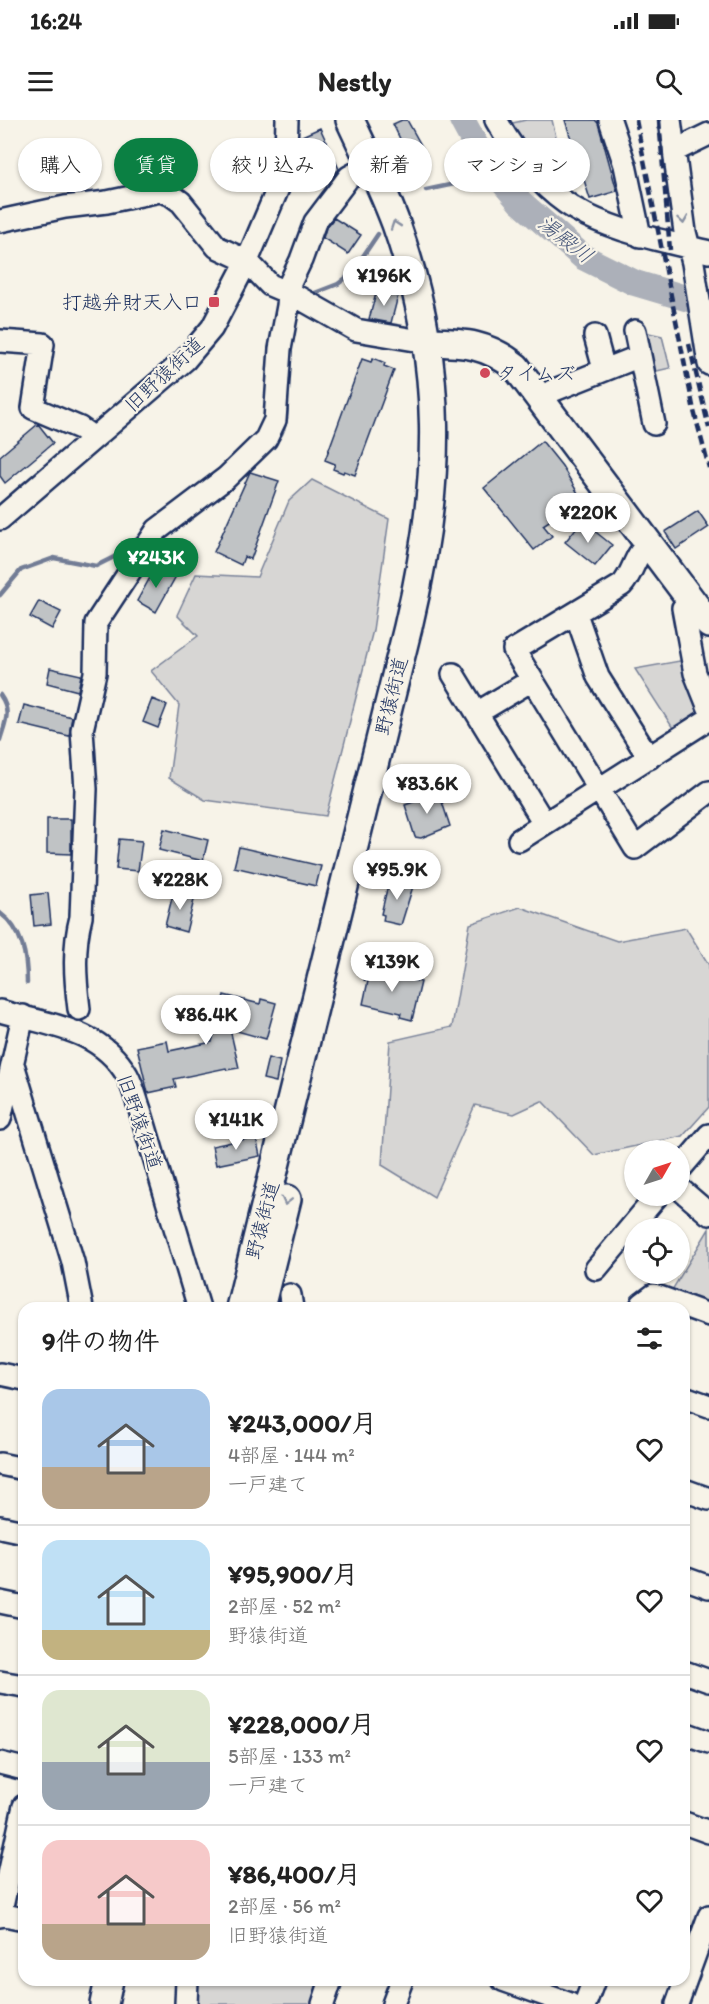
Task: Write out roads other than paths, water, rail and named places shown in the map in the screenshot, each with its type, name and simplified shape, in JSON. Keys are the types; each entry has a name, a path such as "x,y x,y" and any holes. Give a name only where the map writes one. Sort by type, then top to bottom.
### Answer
{"main road":[{"name":"野猿街道","path":"350,120 358,138"},
{"name":"野猿街道","path":"242,1302 423,565 431,509 434,440 432,380 436,342 431,276 399,183 370,120"},
{"name":"野猿街道","path":"261,1302 438,576 447,516 451,461 450,382 417,293 396,225 382,192"},
{"path":"436,342 476,345 502,356 516,368 709,624"},
{"path":"87,2004 91,1986"},
{"path":"104,2004 108,1986"}],"street":[{"name":"旧野猿街道","path":"0,519 195,349 219,317 263,226 283,175 287,120"},
{"path":"496,120 537,177 562,200 586,215 640,236 697,254"},
{"path":"610,120 625,165 640,236"},
{"path":"670,120 685,232 697,254 703,328 709,364"},
{"path":"674,151 709,134"},
{"path":"300,298 290,283 315,222 348,178"},
{"path":"0,221 65,207 159,192 170,194 181,202 217,247 247,261 270,285 300,298 356,330 436,342"},
{"path":"79,1009 75,979 75,952 81,916 86,789 82,730 95,673 96,623 157,530 222,481 266,439 275,420 280,349 300,298"},
{"path":"635,331 654,424"},
{"path":"595,336 604,369"},
{"path":"0,341 44,344 33,408 80,428 94,438"},
{"path":"542,400 552,391 639,356"},
{"path":"648,544 639,550 630,576 621,585 514,650 635,848 709,792"},
{"path":"692,600 683,608 695,673 709,708"},
{"path":"576,614 598,677 649,758"},
{"path":"453,674 544,823"},
{"path":"477,713 532,680"},
{"path":"519,840 709,719"},
{"name":"旧野猿街道","path":"0,1011 67,1028 101,1045 119,1062 129,1078 197,1302"},
{"path":"0,1119 23,1016"},
{"path":"13,1064 73,1262 81,1302"},
{"path":"690,1157 709,1135"},
{"path":"690,1198 709,1214"},
{"path":"596,1269 649,1206"},
{"path":"645,1302 654,1295 672,1302"},
{"path":"690,1309 709,1316"},
{"path":"0,1374 18,1378"},
{"path":"690,1399 709,1406"},
{"path":"0,1464 18,1468"},
{"path":"690,1492 709,1499"},
{"path":"0,1527 18,1531"},
{"path":"690,1580 709,1587"},
{"path":"0,1602 18,1606"},
{"path":"690,1674 709,1681"},
{"path":"0,1682 18,1685"},
{"path":"690,1735 709,1742"},
{"path":"0,1763 18,1767"},
{"path":"18,1819 8,1840 0,1915 18,1918"},
{"path":"690,1825 709,1832"},
{"path":"690,1978 703,1951 709,1916"},
{"path":"186,2004 187,1986"},
{"path":"323,2004 329,1986"},
{"path":"393,2004 400,1986"},
{"path":"520,1986 570,2004"},
{"path":"585,2004 592,1986"},
{"path":"677,2004 686,1986"}],"waterway":[{"name":"湯殿川","path":"462,120 482,157 520,202 583,257 635,283 709,305"},
{"path":"432,189 444,186"},
{"path":"307,296 338,284 351,274 378,234"},
{"path":"274,444 284,428 287,396"},
{"path":"0,595 21,570 54,558 96,566 122,553 145,532"},
{"path":"0,695 7,712 0,740"},
{"path":"0,913 14,927 19,936 25,953 27,983"}],"railway":[{"path":"636,120 694,411 709,468"},
{"path":"659,120 670,250"},
{"path":"689,344 709,428"}],"place":[{"name":"打越弁財天入口","path":"214,302"},
{"name":"タイムズ","path":"485,373"}]}
